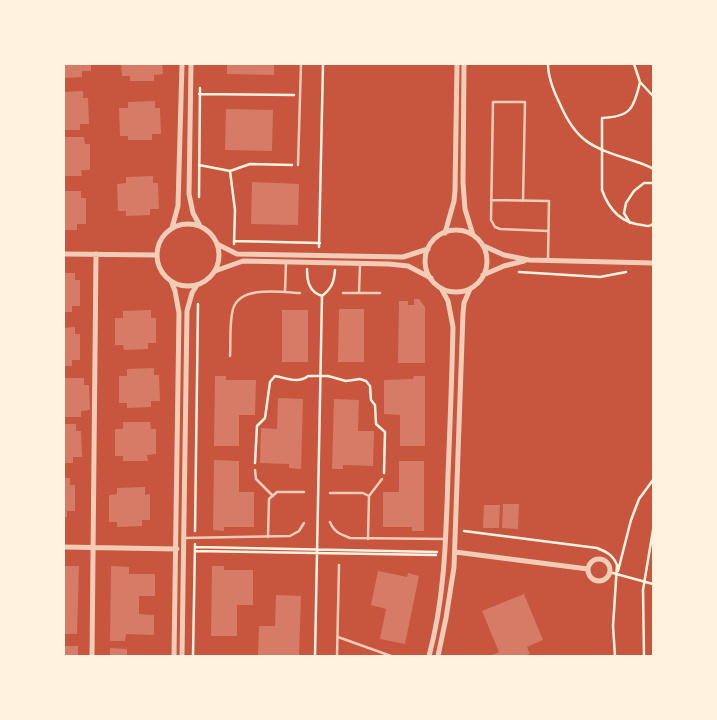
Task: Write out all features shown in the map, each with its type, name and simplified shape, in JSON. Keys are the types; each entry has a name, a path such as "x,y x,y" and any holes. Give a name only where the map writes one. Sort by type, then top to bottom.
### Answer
{"street":[{"path":"174,656 179,313 175,291 171,281 161,270 157,255 161,240 172,228 178,206 182,64"},
{"path":"191,64 190,204 200,226"},
{"path":"444,233 454,202 455,190 457,64"},
{"path":"464,64 463,191 465,208 473,236"},
{"path":"172,228 184,224 200,226 216,242 233,253 403,257 428,249"},
{"path":"431,278 426,262 428,249 436,237 459,230 473,236 482,245 487,256 487,262 484,275 479,282 470,289 454,292 441,288"},
{"path":"182,656 188,311 192,293 197,285 210,277 215,271 218,259 216,242"},
{"path":"482,245 504,255 529,260 653,263"},
{"path":"64,254 157,255"},
{"path":"92,656 96,254"},
{"path":"484,275 504,266 529,260"},
{"path":"215,271 243,262 360,263 408,266 431,278 441,288 448,301 452,327 446,554 438,615 429,656"},
{"path":"171,281 184,286 197,285"},
{"path":"438,656 451,593 455,552 463,313 464,303 470,289"},
{"path":"64,547 177,549"},
{"path":"455,552 588,569"},
{"path":"596,559 600,559 608,565 609,572 606,579 595,580 590,576 588,569 591,563 596,559"}],"lane":[{"path":"298,165 301,64"},
{"path":"523,201 525,102 493,102 490,220 495,227 508,230 548,231"},
{"path":"491,200 548,201 548,260"},
{"path":"285,292 286,262"},
{"path":"359,293 360,263"},
{"path":"230,356 233,311 238,300 246,294 257,292 300,292"},
{"path":"343,293 380,293"},
{"path":"255,470 256,479 273,496"},
{"path":"368,539 369,496 382,479"},
{"path":"268,538 270,499 277,492 304,492"},
{"path":"330,493 362,493 369,496"},
{"path":"330,522 333,529 341,535 350,538 446,540"},
{"path":"184,538 268,538 290,536 299,531 304,523"},
{"path":"337,656 339,565"},
{"path":"338,637 391,656"}],"path":[{"path":"319,256 323,64"},
{"path":"548,64 548,71 555,94 568,122 583,139 602,150 653,169"},
{"path":"634,64 640,82 653,96"},
{"path":"640,82 637,97 632,107 622,116 602,118 602,190 606,201 616,216 631,224 650,226 653,224"},
{"path":"200,86 200,204"},
{"path":"190,94 300,95"},
{"path":"189,163 230,171 250,164 298,165"},
{"path":"230,171 235,210 233,253"},
{"path":"631,224 624,213 626,203 634,191 644,183 653,183"},
{"path":"216,242 320,243"},
{"path":"307,262 307,279 315,294 322,296"},
{"path":"315,656 322,296 334,282 336,263"},
{"path":"518,272 600,277 629,271"},
{"path":"193,656 198,302"},
{"path":"255,470 257,426 265,418 270,382 275,376 296,381 303,380 308,376 321,376 346,381 366,380 370,386 371,400 375,405 376,424 385,432 386,470 382,479"},
{"path":"617,575 631,520 639,499 653,480"},
{"path":"644,656 643,590 653,530"},
{"path":"184,549 446,554"},
{"path":"609,572 653,584"}],"building":[{"path":"64,64 91,64 91,71 82,71 82,77 64,78"},
{"path":"121,64 162,64 163,74 154,75 154,81 130,81 130,76 122,76"},
{"path":"227,64 274,64 274,75 227,74"},
{"path":"83,91 83,98 88,98 89,124 80,124 80,130 64,130 64,92"},
{"path":"155,101 155,108 160,108 161,134 152,134 152,140 128,140 128,136 120,136 119,108 128,108 128,102"},
{"path":"226,109 273,110 272,151 225,150"},
{"path":"64,137 84,137 85,144 90,144 90,170 81,170 82,176 64,176"},
{"path":"153,176 153,183 158,183 159,209 150,209 150,215 126,216 126,211 118,211 117,184 126,183 126,177"},
{"path":"252,182 299,184 298,225 251,224"},
{"path":"64,191 81,191 81,198 86,198 86,224 77,224 77,230 64,230"},
{"path":"64,273 75,273 75,280 80,280 80,306 72,306 72,312 64,312"},
{"path":"414,299 419,299 425,307 425,363 398,363 399,301 408,301 408,305 414,305"},
{"path":"339,309 364,309 364,362 338,362"},
{"path":"151,310 151,318 156,318 156,343 148,343 148,349 124,350 123,345 115,345 115,318 123,318 123,311"},
{"path":"282,310 308,310 308,362 282,362"},
{"path":"75,327 75,334 80,334 80,360 72,360 72,366 64,366 64,328"},
{"path":"154,368 154,375 159,375 160,401 151,401 151,407 127,408 127,403 119,403 119,376 127,376 127,369"},
{"path":"215,376 226,376 226,380 256,380 255,415 239,415 239,446 214,446"},
{"path":"414,376 425,376 425,446 400,446 400,415 384,414 384,380 413,379"},
{"path":"64,378 84,378 84,385 89,385 90,410 81,411 81,417 64,417"},
{"path":"278,398 303,399 301,469 289,468 289,464 260,463 261,428 277,429"},
{"path":"334,399 359,400 358,431 374,431 373,466 343,465 343,469 332,469"},
{"path":"123,422 150,422 151,429 156,429 156,454 147,455 148,461 123,461 123,456 115,456 115,429 123,429"},
{"path":"64,424 76,424 76,431 81,431 82,457 73,457 73,463 64,463"},
{"path":"214,460 239,461 239,492 254,492 254,527 224,527 224,531 213,530"},
{"path":"399,461 424,461 424,531 412,531 412,527 383,527 383,492 399,492"},
{"path":"64,478 70,478 70,485 75,485 75,511 67,511 67,517 64,517"},
{"path":"145,487 145,495 150,494 150,520 142,520 142,526 117,527 117,522 109,522 109,495 117,494 117,488"},
{"path":"503,504 519,504 518,529 502,528"},
{"path":"484,505 500,505 499,528 483,528"},
{"path":"64,566 79,566 77,634 64,634"},
{"path":"111,566 129,567 129,574 155,574 155,596 139,596 139,614 154,615 154,635 126,634 125,641 110,641"},
{"path":"212,566 224,566 224,570 253,570 253,605 237,605 237,636 211,636"},
{"path":"378,571 407,577 408,573 419,576 405,644 380,639 386,609 371,605"},
{"path":"524,594 543,640 527,647 530,654 524,656 490,656 499,652 482,611"},
{"path":"276,595 301,596 299,656 258,656 259,626 275,626"},
{"path":"64,646 78,646 78,656 64,656"},
{"path":"110,648 127,649 127,656 110,656"}]}
